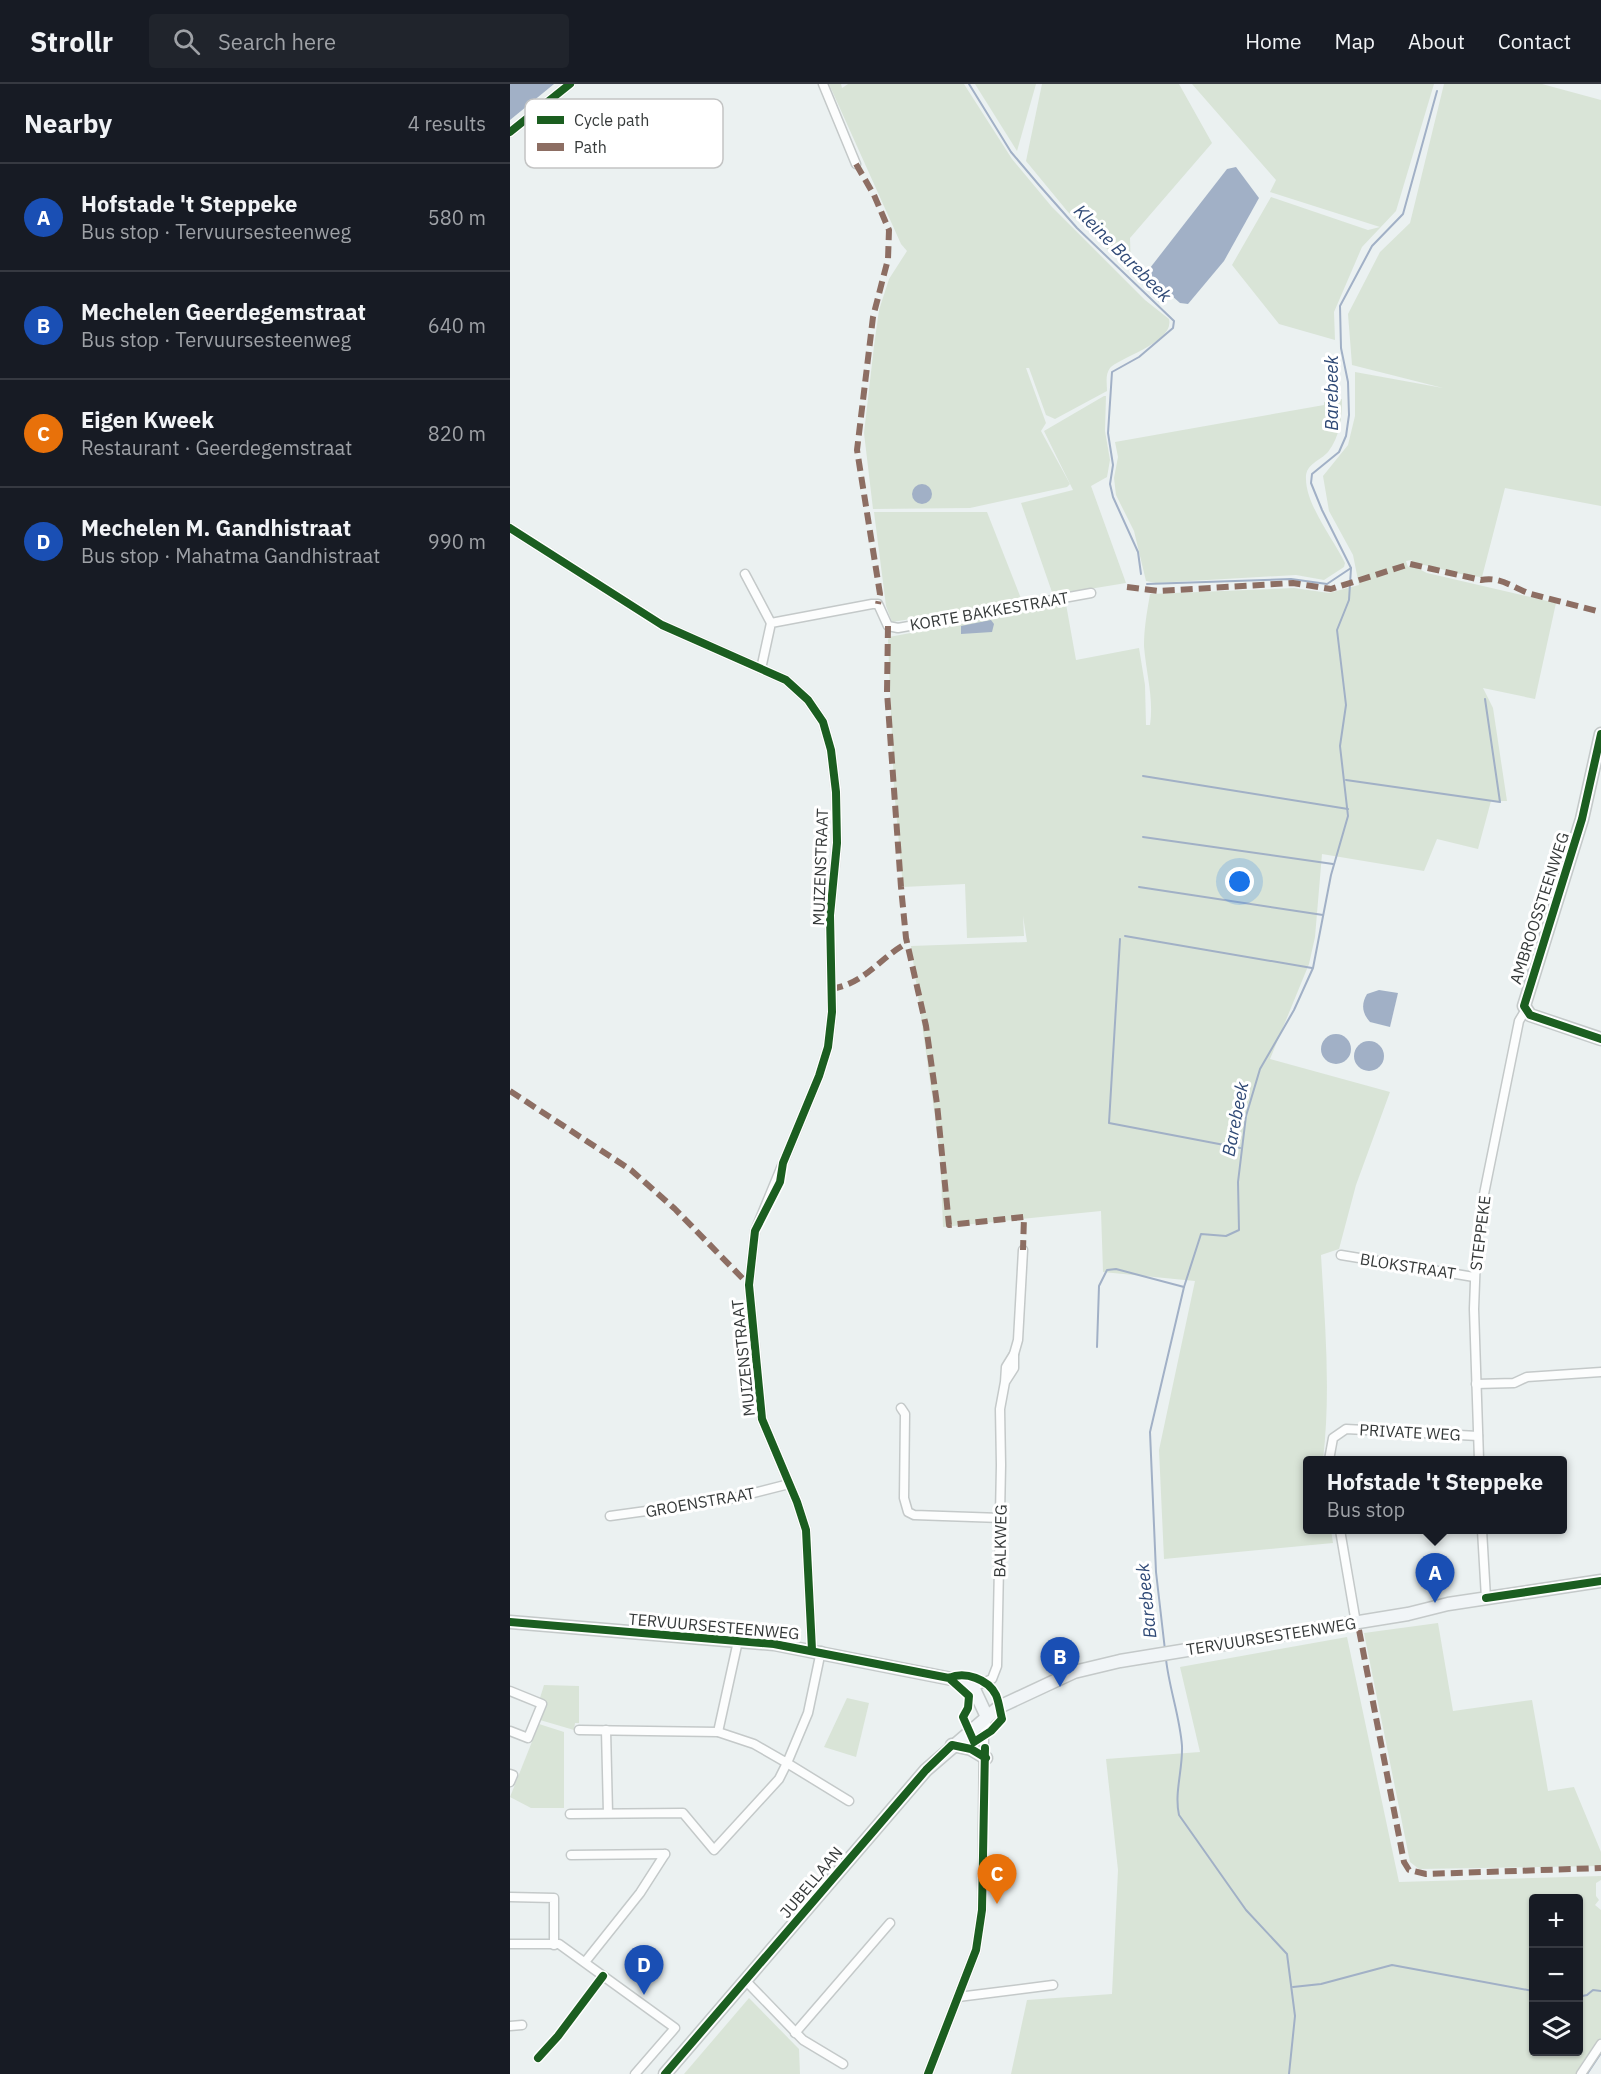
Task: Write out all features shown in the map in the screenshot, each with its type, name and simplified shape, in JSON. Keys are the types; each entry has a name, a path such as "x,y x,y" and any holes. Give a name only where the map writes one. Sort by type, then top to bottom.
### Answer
{"main road":[{"name":"AMBROOSSTEENWEG","path":"1525,1011 1527,992 1576,841 1601,734"},
{"path":"1525,1011 1601,1039"},
{"name":"TERVUURSESTEENWEG","path":"987,1717 999,1707 1026,1692 1074,1672 1153,1654 1356,1623 1486,1598 1601,1581"},
{"name":"TERVUURSESTEENWEG","path":"510,1622 817,1650 962,1680 973,1687"},
{"path":"973,1687 987,1717"},
{"name":"JUBELLAAN","path":"665,2074 903,1796 952,1745 987,1717"},
{"path":"952,1745 971,1749 986,1758"}],"street":[{"path":"551,99 570,84"},
{"path":"823,84 856,164"},
{"path":"510,132 525,120"},
{"name":"MUIZENSTRAAT","path":"510,528 662,625 786,680 808,700 823,722 831,750 836,792 837,843 830,915 831,1012 828,1047 819,1076 755,1230 750,1265 749,1301 762,1419 806,1530 817,1650 808,1713 779,1779 714,1850 683,1813 608,1814"},
{"path":"745,574 771,623 761,669"},
{"name":"KORTE BAKKESTRAAT","path":"771,623 878,604 888,626 898,628 1091,593"},
{"name":"STEPPEKE","path":"1479,1456 1474,1277 1484,1194 1519,1020 1525,1011"},
{"name":"BALKWEG","path":"973,1687 992,1679 998,1666 1001,1518 1000,1409 1005,1383 1014,1368 1014,1354 1018,1340 1023,1250"},
{"name":"BLOKSTRAAT","path":"1341,1255 1474,1277"},
{"path":"1476,1384 1514,1383 1527,1377 1601,1372"},
{"path":"901,1407 905,1414 903,1498 908,1512 914,1515 1001,1518"},
{"name":"PRIVATE WEG","path":"1330,1456 1333,1438 1346,1429 1478,1436"},
{"name":"GROENSTRAAT","path":"610,1516 726,1500 789,1484"},
{"path":"1341,1534 1356,1623"},
{"path":"1482,1534 1486,1598"},
{"path":"718,1732 738,1641"},
{"path":"510,1691 542,1704 528,1738 510,1731"},
{"path":"928,2074 976,1950 982,1910 987,1717"},
{"path":"579,1730 718,1732 754,1744 788,1762 849,1801"},
{"path":"570,1814 608,1814 606,1730"},
{"path":"510,1774 513,1775 510,1782"},
{"path":"571,1855 665,1854 640,1893 585,1962"},
{"path":"510,1898 554,1898 554,1945"},
{"path":"795,2033 890,1923"},
{"path":"510,1944 559,1944 675,2028 635,2074"},
{"path":"745,1980 802,2040 843,2064"},
{"path":"958,1997 1053,1985"},
{"path":"510,2026 522,2025"},
{"path":"1581,2074 1601,2044"}],"shaded area":[{"path":"829,84 841,84 842,88 848,84 964,84 1012,159 1052,207 1145,300 1169,319 1169,327 1155,342 1110,368 1107,376 1107,391 1055,419 1046,415 1029,368 1026,368 1046,423 1041,431 1070,484 1067,487 970,508 873,509 864,433 874,346 879,310 889,279 907,251 901,244"},
{"path":"975,84 1036,84 1017,151"},
{"path":"1042,84 1179,84 1212,143 1130,238 1131,271 1068,212 1026,161"},
{"path":"1192,84 1434,84 1396,211 1362,247 1334,312 1335,340 1279,324 1232,265 1271,197 1368,230 1380,227 1270,192 1276,180"},
{"path":"1444,84 1542,84 1601,100 1601,506 1505,488 1482,577 1412,563 1412,560 1406,561 1408,567 1413,566 1427,573 1556,603 1535,699 1483,688 1493,708 1507,801 1491,801 1478,849 1437,839 1424,871 1322,854 1315,937 1309,964 1270,1059 1390,1092 1356,1185 1339,1249 1321,1255 1327,1409 1323,1456 1303,1456 1303,1534 1332,1534 1333,1543 1164,1559 1159,1450 1195,1281 1103,1272 1101,1211 943,1227 940,1152 911,946 1027,942 1023,916 1024,936 967,938 965,884 903,887 894,789 888,640 889,637 1066,604 1076,660 1139,648 1145,685 1146,725 1150,725 1150,695 1144,646 1150,594 1294,588 1329,593 1359,585 1353,555 1329,511 1323,476 1348,445 1355,416 1355,372 1443,388 1352,365 1348,314 1380,252 1410,223"},
{"path":"1106,396 1105,431 1110,460 1107,477 1091,486 1126,583 1053,595 1021,503 1073,490 1044,431"},
{"path":"1342,399 1341,420 1335,440 1328,452 1310,466 1306,479 1311,500 1345,563 1344,567 1324,580 1296,575 1156,583 1146,581 1134,531 1116,495 1114,478 1118,457 1115,442 1324,405 1324,402"},
{"path":"874,512 987,512 1022,601 892,622 886,606"},
{"path":"1438,1623 1453,1711 1532,1700 1548,1791 1574,1787 1601,1852 1601,1866 1419,1869 1410,1862 1364,1633"},
{"path":"1347,1637 1399,1882 1601,1876 1601,1880 1596,1883 1596,1896 1599,1900 1595,1905 1601,1910 1601,2038 1577,2074 1011,2074 1027,2000 1112,1994 1118,1870 1106,1759 1200,1752 1180,1667"},
{"path":"544,1685 579,1686 579,1723 575,1723 574,1730 540,1720 546,1701 540,1698"},
{"path":"847,1698 869,1703 856,1757 824,1747"},
{"path":"539,1724 564,1732 564,1808 531,1808 510,1797"},
{"path":"749,1998 799,2049 800,2074 684,2074"}],"water":[{"path":"510,84 554,84 536,99 525,99 525,108 510,120"},
{"path":"1236,167 1259,198 1224,261 1188,304 1180,303 1152,278 1150,268 1227,169"},
{"path":"922,484 929,487 932,494 929,501 922,504 915,501 912,494 915,487"},
{"path":"991,620 994,624 992,632 961,634 961,626"},
{"path":"1379,990 1398,993 1390,1027 1370,1022 1364,1012 1363,1005 1367,994"},
{"path":"1336,1034 1342,1035 1350,1043 1350,1055 1342,1063 1336,1064 1330,1063 1322,1055 1321,1049 1322,1043 1330,1035"},
{"path":"1369,1041 1375,1042 1383,1050 1383,1062 1375,1070 1369,1071 1363,1070 1355,1062 1354,1056 1355,1050 1363,1042"}],"waterway":[{"name":"Kleine Barebeek","path":"969,84 1011,152 1039,185 1077,228 1174,321 1173,328 1139,357 1112,372 1108,433 1113,465 1110,484 1113,497 1138,552 1141,574"},
{"name":"Barebeek","path":"1165,1650 1156,1572 1150,1432 1184,1287 1201,1234 1226,1236 1239,1230 1238,1182 1246,1116 1260,1069 1294,1010 1313,968 1331,875 1348,816 1340,746 1346,705 1337,630 1349,600 1351,568 1311,483 1312,474 1339,452 1346,436 1349,415 1348,382 1341,348 1340,306 1372,246 1403,214 1437,91"},
{"path":"1147,584 1291,579 1327,584 1351,568"},
{"path":"1346,780 1500,802 1485,699"},
{"path":"1143,776 1348,809"},
{"path":"1143,837 1333,864"},
{"path":"1139,887 1323,915"},
{"path":"1125,936 1312,968"},
{"path":"1120,939 1109,1123 1240,1148"},
{"path":"1097,1347 1099,1286 1107,1270 1116,1269 1184,1287"},
{"name":"Barebeek","path":"1166,1659 1182,1746 1179,1815 1246,1910 1287,1954 1295,2016 1289,2074"},
{"path":"1293,1987 1321,1984 1392,1965 1529,1990"},
{"path":"1583,1996 1593,1990 1601,1991"},
{"path":"1587,2074 1601,2053"}],"marked path":[{"path":"856,164 874,195 889,230 888,259 873,317 857,450 880,594 878,604"},
{"path":"1127,587 1159,591 1293,583 1331,589 1410,564 1481,580 1501,581 1531,594 1601,612"},
{"path":"888,626 887,692 906,938 926,1026 937,1104 949,1225 1024,1217 1023,1250"},
{"path":"831,989 854,982 907,943"},
{"path":"510,1091 631,1170 675,1209 749,1285"},
{"path":"1359,1630 1404,1862 1409,1870 1426,1874 1601,1868"}],"cycle path":[{"path":"551,99 570,84"},
{"path":"510,132 525,120"},
{"path":"510,528 662,625 786,680 808,700 823,722 831,750 836,792 837,843 830,915 832,1012 828,1047 819,1076 783,1163 780,1182 755,1231 749,1285 762,1419 797,1502 806,1530 812,1650"},
{"path":"1601,734 1582,819 1524,1006 1530,1015 1601,1039"},
{"path":"1486,1598 1601,1581"},
{"path":"510,1622 774,1644 949,1678 969,1676 982,1681 992,1689 997,1698 1002,1719 991,1731 974,1742 963,1717 968,1708 969,1696 949,1678"},
{"path":"665,2074 926,1770 952,1745 971,1749 986,1758"},
{"path":"928,2074 976,1950 982,1910 985,1748"},
{"path":"538,2058 558,2036 603,1976"}],"place":[{"name":"Hofstade 't Steppeke","path":"1435,1603"},
{"name":"Mechelen Geerdegemstraat","path":"1060,1687"},
{"name":"Eigen Kweek","path":"997,1904"},
{"name":"Mechelen M. Gandhistraat","path":"644,1995"}]}
